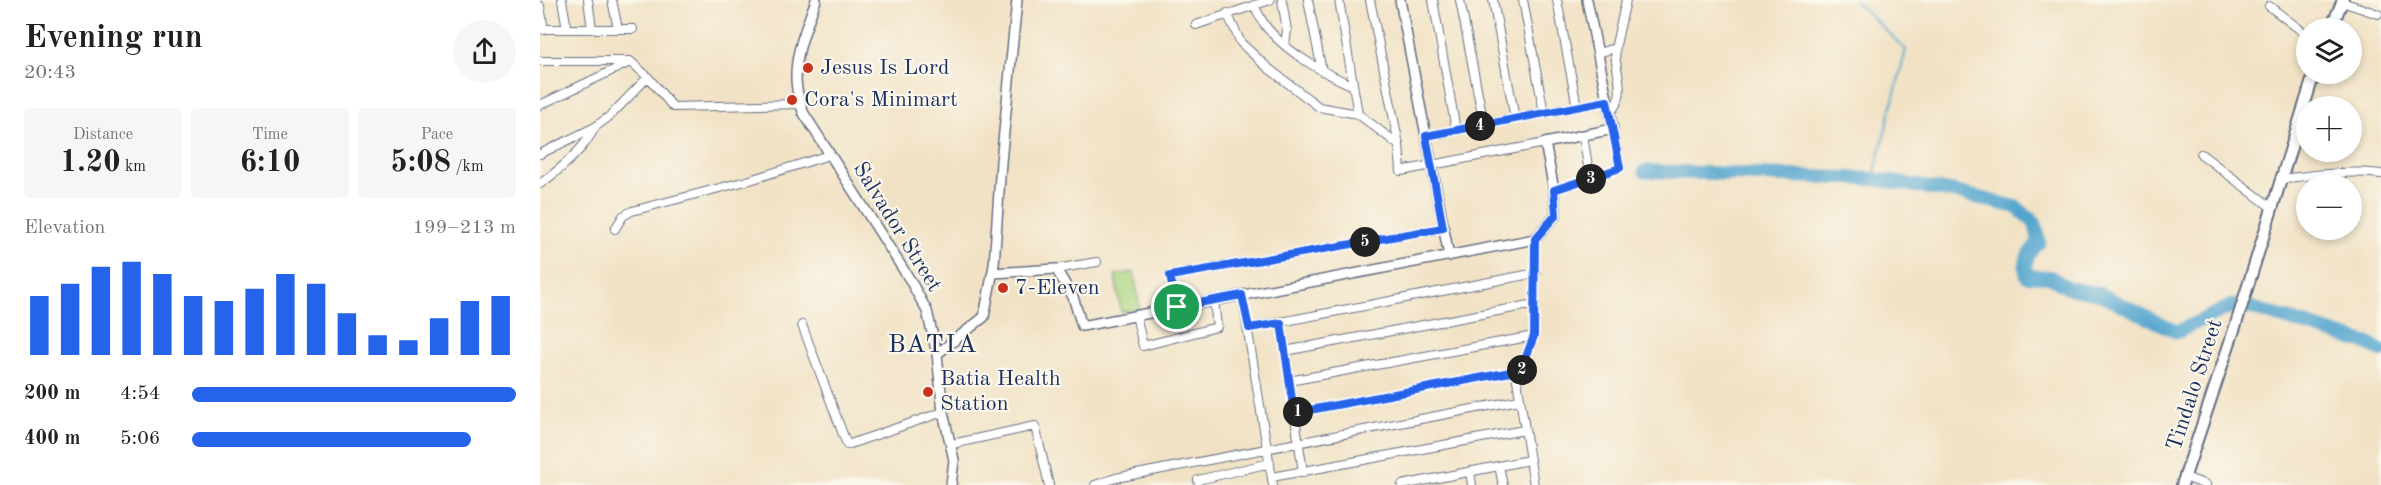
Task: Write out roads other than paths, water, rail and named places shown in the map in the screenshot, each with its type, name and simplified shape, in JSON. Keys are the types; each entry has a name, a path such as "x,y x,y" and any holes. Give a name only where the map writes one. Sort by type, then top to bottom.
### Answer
{"main road":[{"path":"2335,18 2343,1"},
{"name":"Tindalo Street","path":"2184,481 2311,84"}],"street":[{"path":"562,0 567,29"},
{"path":"588,0 592,29"},
{"path":"612,0 618,29"},
{"name":"Salvador Street","path":"816,0 801,41 796,70 797,91 803,112 927,311 937,354 943,412 952,444 954,460 951,485"},
{"path":"937,354 984,317 993,273 1017,0"},
{"path":"1196,25 1270,0"},
{"path":"1282,0 1287,31 1285,44"},
{"path":"1308,0 1322,71"},
{"path":"1339,0 1358,114"},
{"path":"1370,0 1401,171 1613,129"},
{"path":"1400,0 1449,256"},
{"path":"1433,0 1456,130"},
{"path":"1460,0 1484,125"},
{"path":"1492,0 1515,119"},
{"path":"1523,0 1544,113"},
{"path":"1557,0 1577,107"},
{"path":"1554,190 1620,168 1587,0"},
{"path":"1610,112 1617,106 1619,96 1619,69 1615,48 1626,0"},
{"path":"2343,1 2378,14"},
{"path":"1254,5 1268,29 1285,44 1322,71 1353,86"},
{"path":"540,6 542,29 633,29"},
{"path":"2269,6 2296,27"},
{"path":"1227,13 1241,43 1268,68 1319,107 1358,114 1398,145"},
{"path":"1598,53 1615,48"},
{"path":"540,61 630,62 648,77 674,107 801,104"},
{"path":"540,105 630,62"},
{"path":"540,154 595,127 610,116 648,77"},
{"path":"1426,136 1607,101"},
{"path":"540,184 555,173 588,141 595,127"},
{"path":"1582,135 1590,179"},
{"path":"1056,269 1073,297 1082,326 1535,239 1556,215 1545,143"},
{"path":"2201,154 2271,207"},
{"path":"615,229 623,216 632,211 750,180 829,155"},
{"path":"2280,179 2330,172 2381,174"},
{"path":"1177,307 1170,276 1443,228"},
{"path":"1534,485 1517,380 1534,336 1535,239"},
{"path":"993,273 1056,269 1097,262"},
{"path":"1249,328 1536,273"},
{"path":"1242,295 1273,481 1303,472 1524,430"},
{"path":"1136,315 1143,346 1217,327 1214,300"},
{"path":"1285,351 1535,304"},
{"path":"1281,323 1303,472"},
{"path":"802,325 847,445 943,412"},
{"path":"1289,381 1534,336"},
{"path":"1294,413 1521,370"},
{"path":"1095,485 1116,478 1519,400"},
{"path":"952,444 1035,426 1048,485"},
{"path":"1402,485 1529,460"},
{"path":"1199,485 1198,480 1270,463"},
{"path":"1499,466 1503,485"},
{"path":"1470,472 1472,485"},
{"path":"2184,481 2206,485"}],"waterway":[{"path":"1854,0 1906,50 1873,179"},
{"path":"1645,171 1873,179 1955,192 2016,207 2035,223 2039,242 2027,258 2025,266 2027,276 2050,277 2068,288 2100,294 2177,332 2231,306 2248,307 2369,344 2381,351"}],"place":[{"name":"Jesus Is Lord","path":"808,68"},
{"name":"Cora's Minimart","path":"792,100"},
{"name":"7-Eleven","path":"1003,288"},
{"name":"Batia Health Station","path":"928,392"}],"district":[{"name":"BATIA","path":"933,345"}]}
